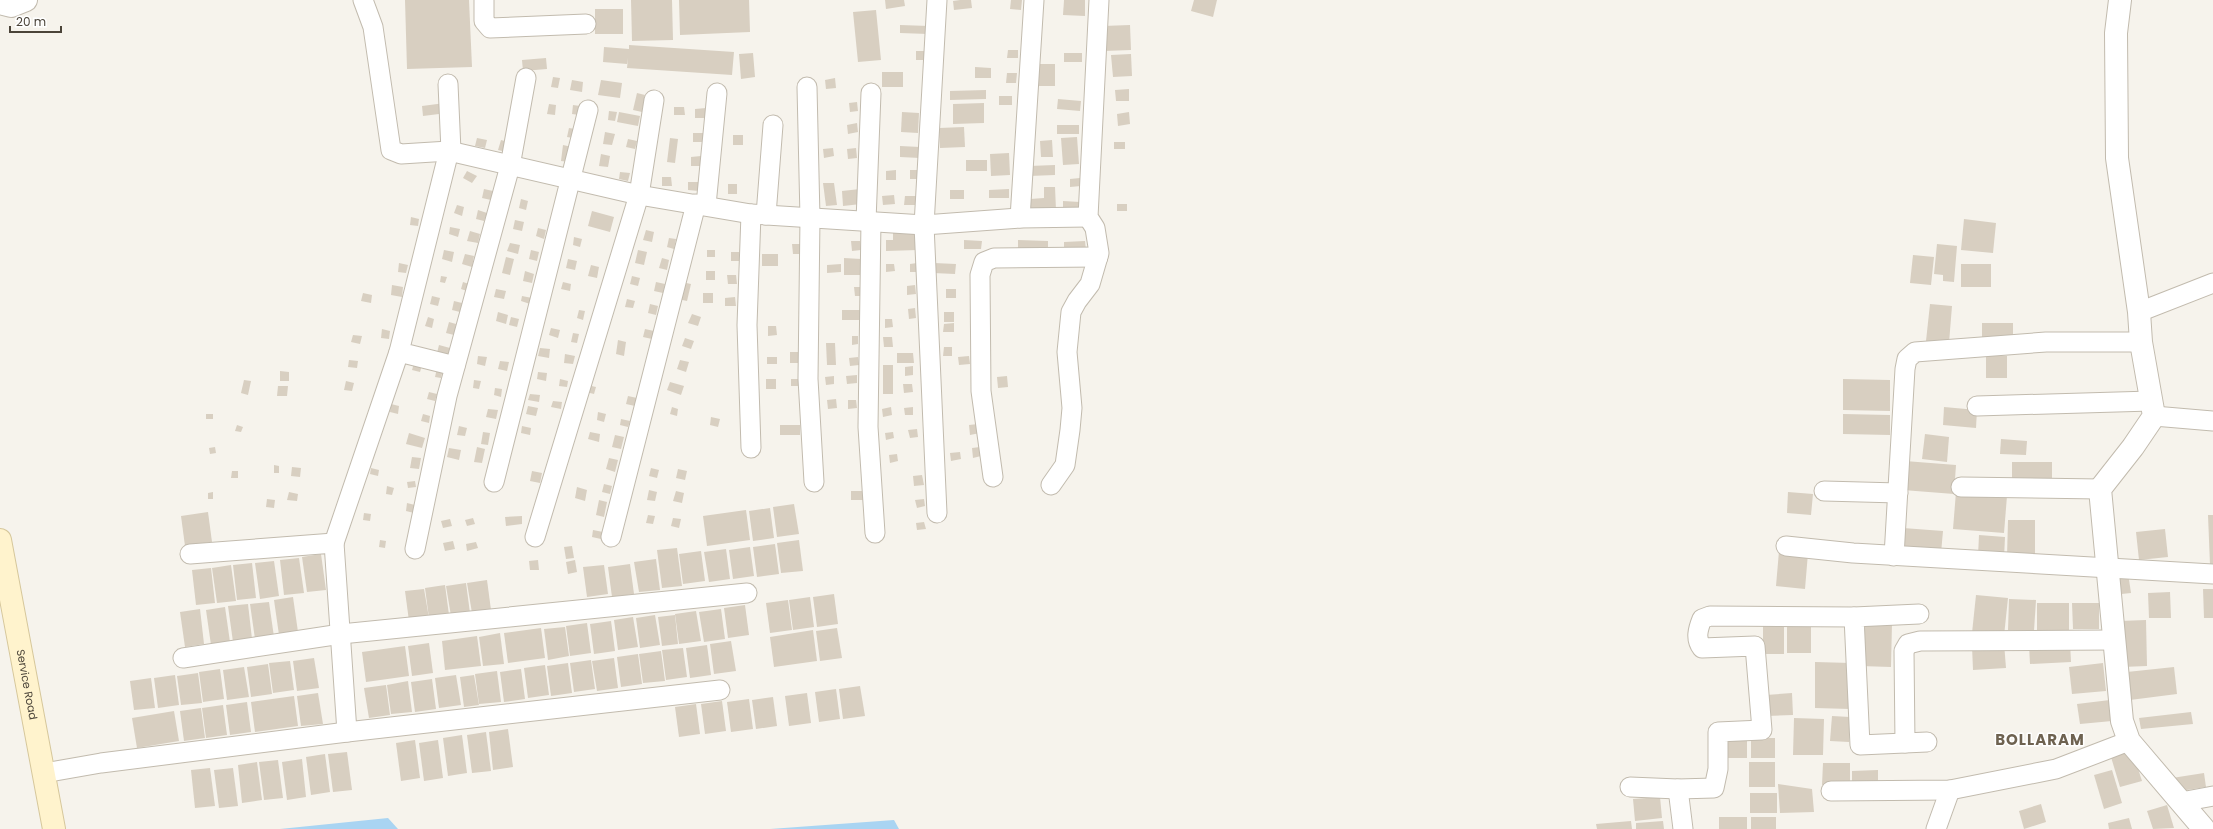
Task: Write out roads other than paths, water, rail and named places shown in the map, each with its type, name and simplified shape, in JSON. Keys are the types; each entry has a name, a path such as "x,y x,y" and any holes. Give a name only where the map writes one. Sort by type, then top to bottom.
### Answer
{"main road":[{"name":"Service Road","path":"0,540 54,829"}],"street":[{"path":"0,3 11,6 26,0"},
{"path":"363,0 373,27 391,150 401,154 450,151 639,195 758,215 924,225 1020,218 1088,217"},
{"path":"484,0 484,21 490,28 586,24"},
{"path":"937,0 924,225 937,513"},
{"path":"1020,218 1034,0"},
{"path":"1052,485 1066,465 1070,430 1072,408 1067,352 1071,312 1077,301 1090,284 1098,257 1096,228 1088,217 1099,0"},
{"path":"2120,0 2116,32 2117,158 2139,312 2141,342 2152,408 2133,447 2100,489 2106,567 2122,721 2129,741 2181,802 2198,828"},
{"path":"415,549 455,366 510,166 526,78"},
{"path":"347,732 334,543 399,352 450,151 448,84"},
{"path":"807,88 810,218 808,379 814,482"},
{"path":"611,537 701,205 718,93"},
{"path":"871,93 868,427 875,533"},
{"path":"535,536 639,195 654,100"},
{"path":"494,482 588,110"},
{"path":"751,448 747,325 758,215 773,125"},
{"path":"993,477 982,391 980,275 984,262 994,258 1098,257"},
{"path":"2139,312 2213,283"},
{"path":"1894,556 1905,369 1907,359 1915,352 2046,342 2141,342"},
{"path":"399,352 455,366"},
{"path":"1976,406 2152,408 2213,421"},
{"path":"1961,487 2100,489"},
{"path":"1824,491 1898,493"},
{"path":"190,554 334,543"},
{"path":"1786,546 1894,556 2213,574"},
{"path":"183,658 340,634 747,593"},
{"path":"1630,787 1678,789 1714,788 1718,769 1718,732 1762,730 1755,646 1702,648 1697,642 1702,619 1710,616 1854,617 1919,614"},
{"path":"1854,617 1860,745 1928,742"},
{"path":"1905,743 1904,651 1908,644 1920,641 2113,640"},
{"path":"44,773 101,763 347,732 720,690"},
{"path":"1831,791 1950,790 2056,770 2129,741"},
{"path":"1678,789 1683,829"},
{"path":"1936,829 1950,790"},
{"path":"2181,802 2213,796"}],"water":[{"path":"388,818 398,829 280,829"},
{"path":"894,820 899,829 770,829"}],"district":[{"name":"BOLLARAM","path":"2040,739"}]}
